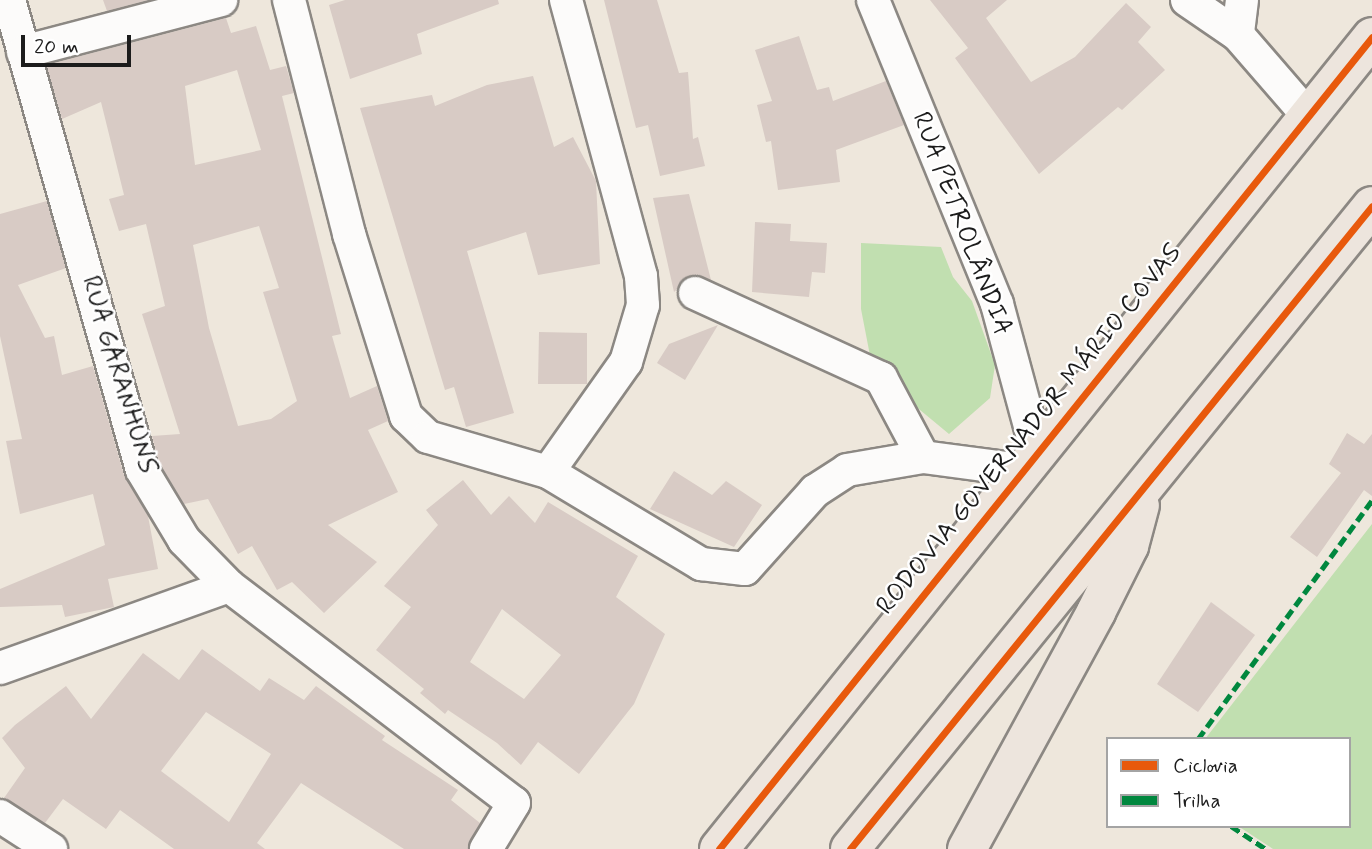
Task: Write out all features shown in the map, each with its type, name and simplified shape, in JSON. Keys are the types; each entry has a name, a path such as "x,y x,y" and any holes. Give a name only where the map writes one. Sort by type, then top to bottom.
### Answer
{"highway":[{"name":"RODOVIA GOVERNADOR MÁRIO COVAS","path":"719,849 1372,37"},
{"path":"850,849 1372,206"},
{"path":"967,849 1123,557 1144,488"}],"street":[{"name":"RUA GARANHUNS","path":"9,0 142,470 184,540 229,586 514,803 486,849"},
{"path":"23,52 221,0"},
{"path":"289,0 349,234 406,416 428,437 450,446 548,472 701,564 746,569 815,491 847,470 923,457 1030,461"},
{"path":"548,472 626,362 643,305 641,276 566,0"},
{"name":"RUA PETROLÂNDIA","path":"873,0 997,304 1030,461"},
{"path":"1187,0 1238,35 1309,117"},
{"path":"1238,35 1242,0"},
{"path":"695,293 881,378 923,457"},
{"path":"0,668 229,586"},
{"path":"0,816 51,849"}],"green space":[{"path":"861,243 941,247 953,277 972,301 995,365 990,398 949,434 873,371 861,309"},
{"path":"1372,524 1372,849 1273,849 1241,828 1351,828 1351,737 1207,737"}],"building":[{"path":"103,0 149,0 107,11"},
{"path":"345,0 498,0 499,4 417,34 422,54 350,79 329,5"},
{"path":"604,0 657,0 679,73 688,72 693,139 698,137 705,166 660,176 648,125 636,128"},
{"path":"930,0 1007,0 986,18 1031,82 1075,57 1126,3 1151,27 1138,42 1165,70 1122,110 1118,107 1039,174 955,58 968,48"},
{"path":"226,18 231,33 256,26 270,70 286,66 294,93 282,96 341,334 332,336 350,398 377,386 388,421 368,430 398,492 328,525 377,562 324,613 292,582 277,590 252,546 238,554 208,499 184,504 159,463 152,436 180,434 142,314 165,306 146,224 119,231 109,199 124,195 101,102 62,119 46,65","holes":["237,70 261,150 195,165 185,86","259,226 279,288 263,292 297,401 271,419 238,426 209,328 193,245"]},
{"path":"799,36 817,90 829,87 833,101 886,81 904,125 836,150 840,182 778,190 771,141 766,142 757,105 772,101 755,50"},
{"path":"533,76 554,147 573,137 596,181 600,264 538,275 526,232 467,251 514,413 466,427 454,387 445,390 360,108 432,95 435,106 487,85"},
{"path":"689,194 711,280 693,275 674,292 653,198"},
{"path":"47,201 66,268 18,285 45,338 54,336 62,375 93,366 124,475 148,516 158,569 108,579 114,607 65,617 62,605 0,607 0,589 105,545 93,494 20,514 6,441 22,439 0,336 0,214"},
{"path":"755,222 791,224 790,241 827,243 825,273 812,272 809,297 752,292"},
{"path":"718,325 685,380 657,363 669,344"},
{"path":"539,332 587,333 587,384 538,384"},
{"path":"1347,433 1364,444 1372,434 1372,496 1364,490 1317,557 1290,537 1341,473 1329,464"},
{"path":"674,471 712,495 726,481 762,505 734,547 650,509"},
{"path":"463,480 491,515 509,496 535,523 548,502 638,556 616,597 665,634 634,704 579,774 538,742 521,765 497,743 448,710 445,714 420,693 424,689 376,650 411,607 384,586 438,525 426,510","holes":["502,609 561,655 524,699 470,662"]},
{"path":"1211,602 1255,635 1198,712 1157,684"},
{"path":"202,649 260,691 269,678 304,700 316,686 385,736 382,740 458,790 451,800 480,823 468,849 404,849 301,783 257,843 265,849 174,849 120,810 106,829 63,799 45,823 4,798 25,768 2,738 66,686 91,719 143,653 179,680","holes":["206,712 271,754 229,822 161,771"]}],"marked path":[{"path":"1199,737 1372,500"},
{"path":"1234,828 1266,849"}],"cycle path":[{"path":"719,849 1372,37"},
{"path":"850,849 1372,206"}]}
